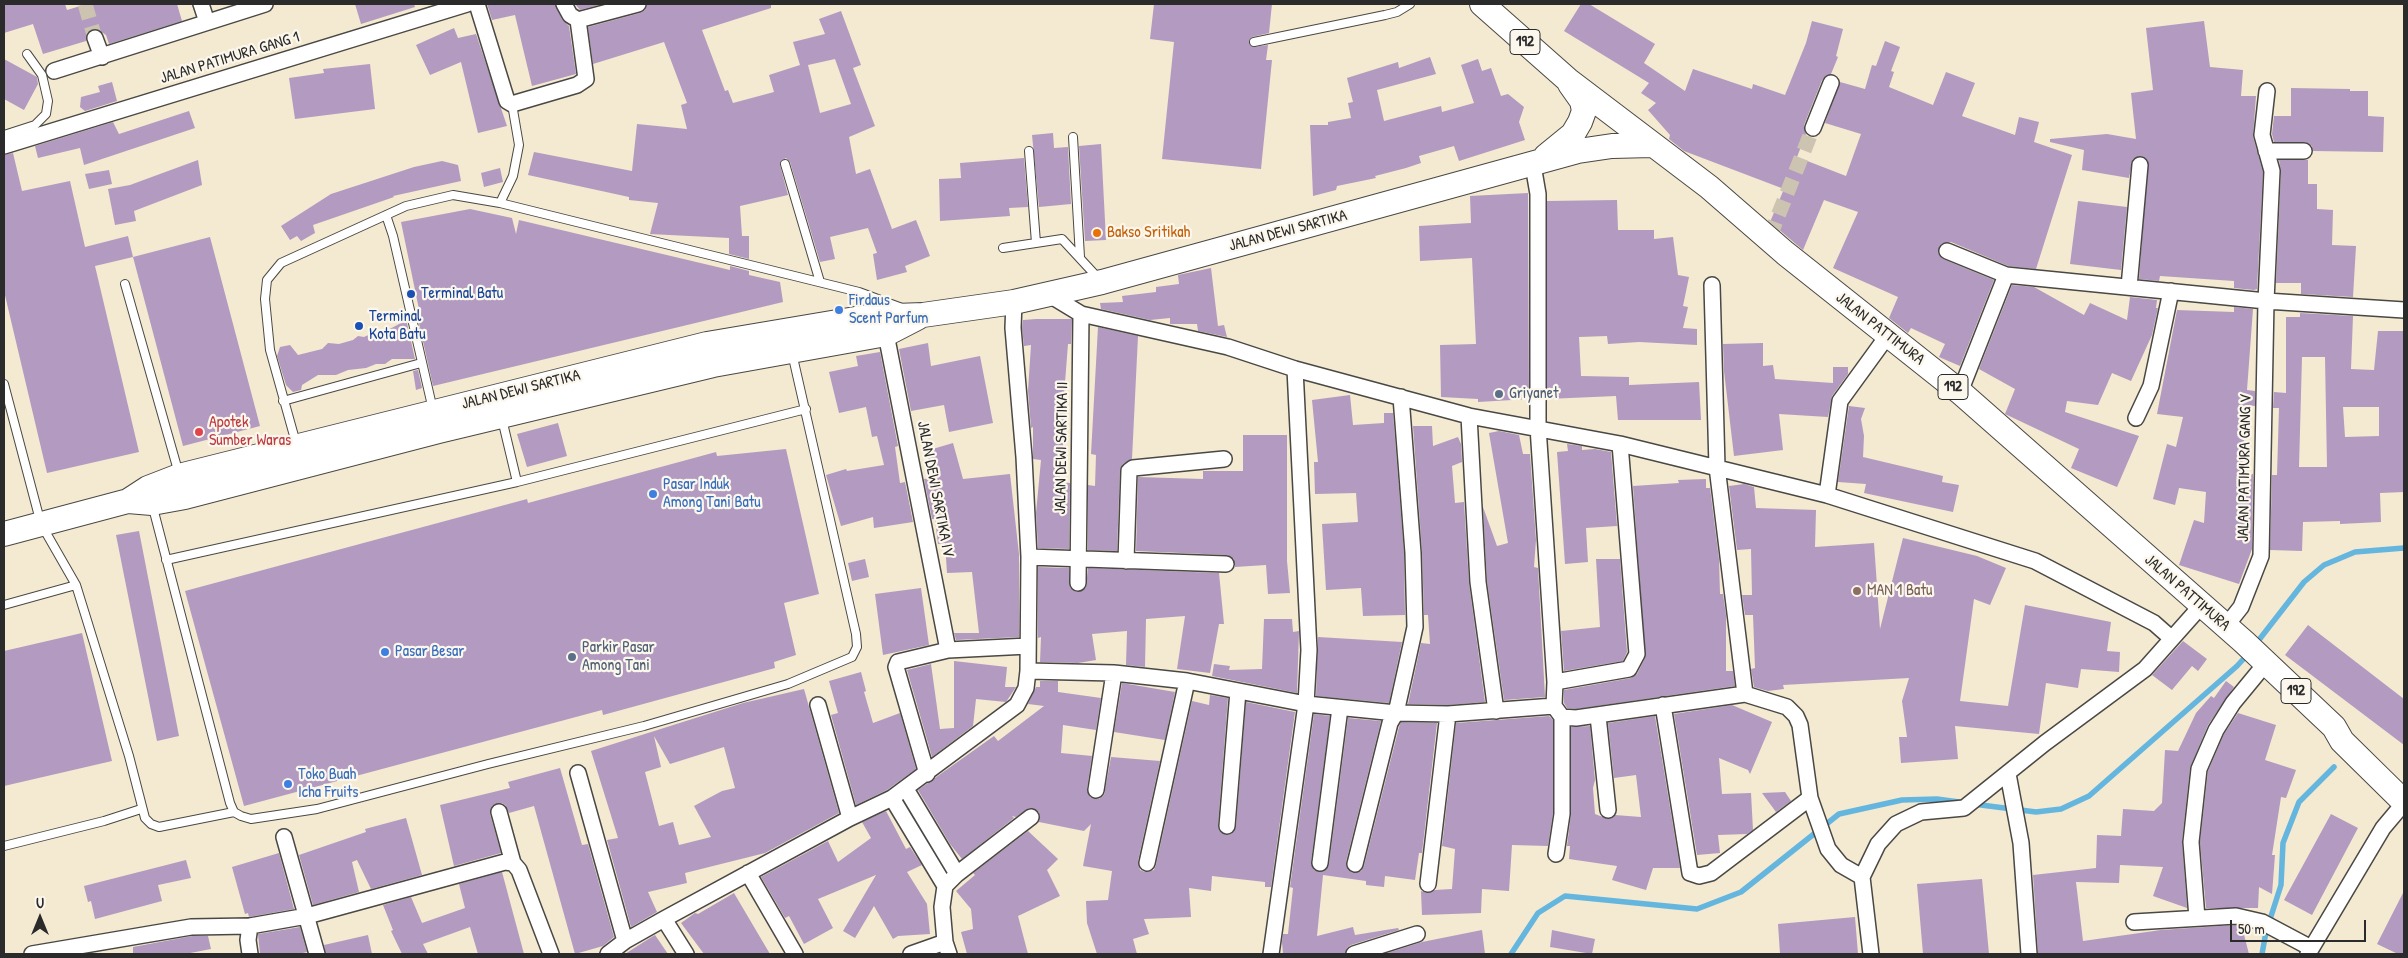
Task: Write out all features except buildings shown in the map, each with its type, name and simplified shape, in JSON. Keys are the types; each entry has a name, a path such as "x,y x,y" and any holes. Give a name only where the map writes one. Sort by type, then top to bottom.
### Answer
{"main road":[{"name":"JALAN PATTIMURA","path":"1482,4 1568,80 1709,187 1960,392 2194,613 2226,626 2334,727 2342,741 2401,806"},
{"path":"1533,165 1573,134 1580,122 1584,111 1582,101 1568,80"},
{"name":"JALAN DEWI SARTIKA","path":"4,534 300,455 710,354 867,317 923,315 1014,302 1102,282 1533,165 1578,151 1612,146 1652,144"},
{"name":"JALAN DEWI SARTIKA","path":"436,421 502,417 710,354 791,350 886,334 923,315"},
{"name":"JALAN PATTIMURA","path":"2334,727 2348,731 2404,780"}],"street":[{"path":"201,4 207,22"},
{"path":"54,71 102,58 265,4"},
{"name":"JALAN PATIMURA GANG 1","path":"4,146 467,4"},
{"path":"477,4 507,101 513,108 577,85 586,79 578,20"},
{"path":"564,4 570,15 578,20 638,4"},
{"path":"95,38 102,58"},
{"path":"1813,128 1831,84"},
{"name":"JALAN PATIMURA GANG V","path":"2226,626 2241,607 2260,562 2266,300 2272,170 2266,151 2262,124 2267,91"},
{"path":"2266,151 2304,151"},
{"path":"1533,165 1538,194 1538,427 1558,711 1562,814 1556,854"},
{"path":"2129,287 2140,165"},
{"path":"1947,251 2006,274 2266,300 2404,310"},
{"path":"1960,392 2006,274"},
{"path":"1712,286 1717,468 1745,694"},
{"path":"2136,418 2151,386 2171,291"},
{"path":"1048,294 1081,314 1228,346 1295,369 1469,416 1538,427 1620,444 1827,495 2035,560 2166,632"},
{"path":"608,954 625,941 664,919 850,818 892,798 927,774 1017,705 1026,688 1028,671 1029,557 1024,456 1013,328 1014,302"},
{"name":"JALAN DEWI SARTIKA II","path":"1078,583 1081,314"},
{"name":"JALAN DEWI SARTIKA IV","path":"886,334 948,650"},
{"path":"1827,495 1840,401 1888,335"},
{"path":"1271,954 1306,704 1308,619 1295,369"},
{"path":"1355,864 1390,723 1396,713 1415,627 1416,611 1401,397"},
{"path":"1469,416 1478,582 1496,711"},
{"path":"1555,682 1629,669 1637,654 1620,444"},
{"path":"1126,561 1129,471 1134,468 1224,459"},
{"path":"1029,557 1226,564"},
{"path":"1871,954 1862,877 1871,856 1896,824 1921,812 1956,811 1964,808 2045,743 2144,669 2164,650 2166,632 2194,613"},
{"path":"927,774 896,664 948,650 1028,646"},
{"path":"2197,918 2191,842 2199,769 2216,730 2233,703 2256,654"},
{"path":"1028,671 1114,673 1187,681 1306,704 1396,713 1448,714 1496,711 1558,711 1576,718 1745,694 1787,708 1796,716 1800,725 1810,798 1828,849 1841,865 1862,877"},
{"path":"1096,790 1114,673"},
{"path":"1147,863 1187,681"},
{"path":"1227,826 1238,692"},
{"path":"818,705 850,818"},
{"path":"1663,705 1690,872 1699,876 1711,872 1810,798"},
{"path":"1320,864 1340,708"},
{"path":"1428,884 1448,714"},
{"path":"1598,716 1608,810"},
{"path":"578,773 625,941"},
{"path":"2008,774 2014,800 2024,871 2029,954"},
{"path":"906,789 957,874"},
{"path":"892,798 945,886"},
{"path":"2134,922 2236,916 2267,924 2309,951 2383,828 2401,806"},
{"path":"499,812 513,864 519,870 551,954"},
{"path":"911,954 947,948 942,907 945,886 957,874 1031,817"},
{"path":"284,837 308,916 317,954"},
{"path":"33,954 191,927 250,926 308,916 505,862 513,864"},
{"path":"748,873 795,954"},
{"path":"664,919 686,954"},
{"path":"250,926 248,940 250,954"},
{"path":"1354,954 1417,934"}],"lane":[{"path":"1254,42 1386,16 1410,4"},
{"path":"4,135 35,125 46,114 48,101 42,75 27,54"},
{"path":"500,203 513,176 519,145 513,108"},
{"path":"1073,137 1080,257"},
{"path":"1028,151 1036,243"},
{"path":"785,164 820,282"},
{"path":"300,455 283,401 270,350 265,299 267,280 281,263 386,215 406,206 453,195 500,203 860,292 923,315"},
{"path":"386,215 393,236 436,421"},
{"path":"1003,248 1062,240 1102,282"},
{"path":"125,284 182,486"},
{"path":"150,495 230,803 234,812 251,819 317,809 488,764 644,726 788,684 852,657 857,647 856,634 791,350"},
{"path":"283,401 421,362"},
{"path":"4,384 41,524 76,585 129,756 141,809 151,824 159,827 234,812"},
{"path":"166,560 517,482 806,409"},
{"path":"502,417 517,482"},
{"path":"4,605 76,585"},
{"path":"4,846 104,822 141,809"}],"waterway":[{"path":"2255,645 2304,582 2324,565 2355,552 2404,548"},
{"path":"1973,804 2036,812 2061,809 2089,796 2237,666 2248,654"},
{"path":"2262,954 2266,932 2281,885 2283,843 2299,802 2334,767"},
{"path":"1511,954 1538,913 1565,896 1697,909 1741,892 1839,814 1902,800 1937,799 1959,802"}],"tunnel":[{"path":"85,4 95,38"},
{"path":"1770,236 1813,128"}],"place":[{"name":"Bakso Sritikah","path":"1097,233"},
{"name":"Terminal Batu","path":"411,294"},
{"name":"Firdaus Scent Parfum","path":"839,310"},
{"name":"Terminal Kota Batu","path":"359,326"},
{"name":"Griyanet","path":"1499,394"},
{"name":"Apotek Sumber Waras","path":"199,432"},
{"name":"Pasar Induk Among Tani Batu","path":"653,494"},
{"name":"MAN 1 Batu","path":"1857,591"},
{"name":"Pasar Besar","path":"385,652"},
{"name":"Parkir Pasar Among Tani","path":"572,657"},
{"name":"Toko Buah Icha Fruits","path":"288,784"}]}
